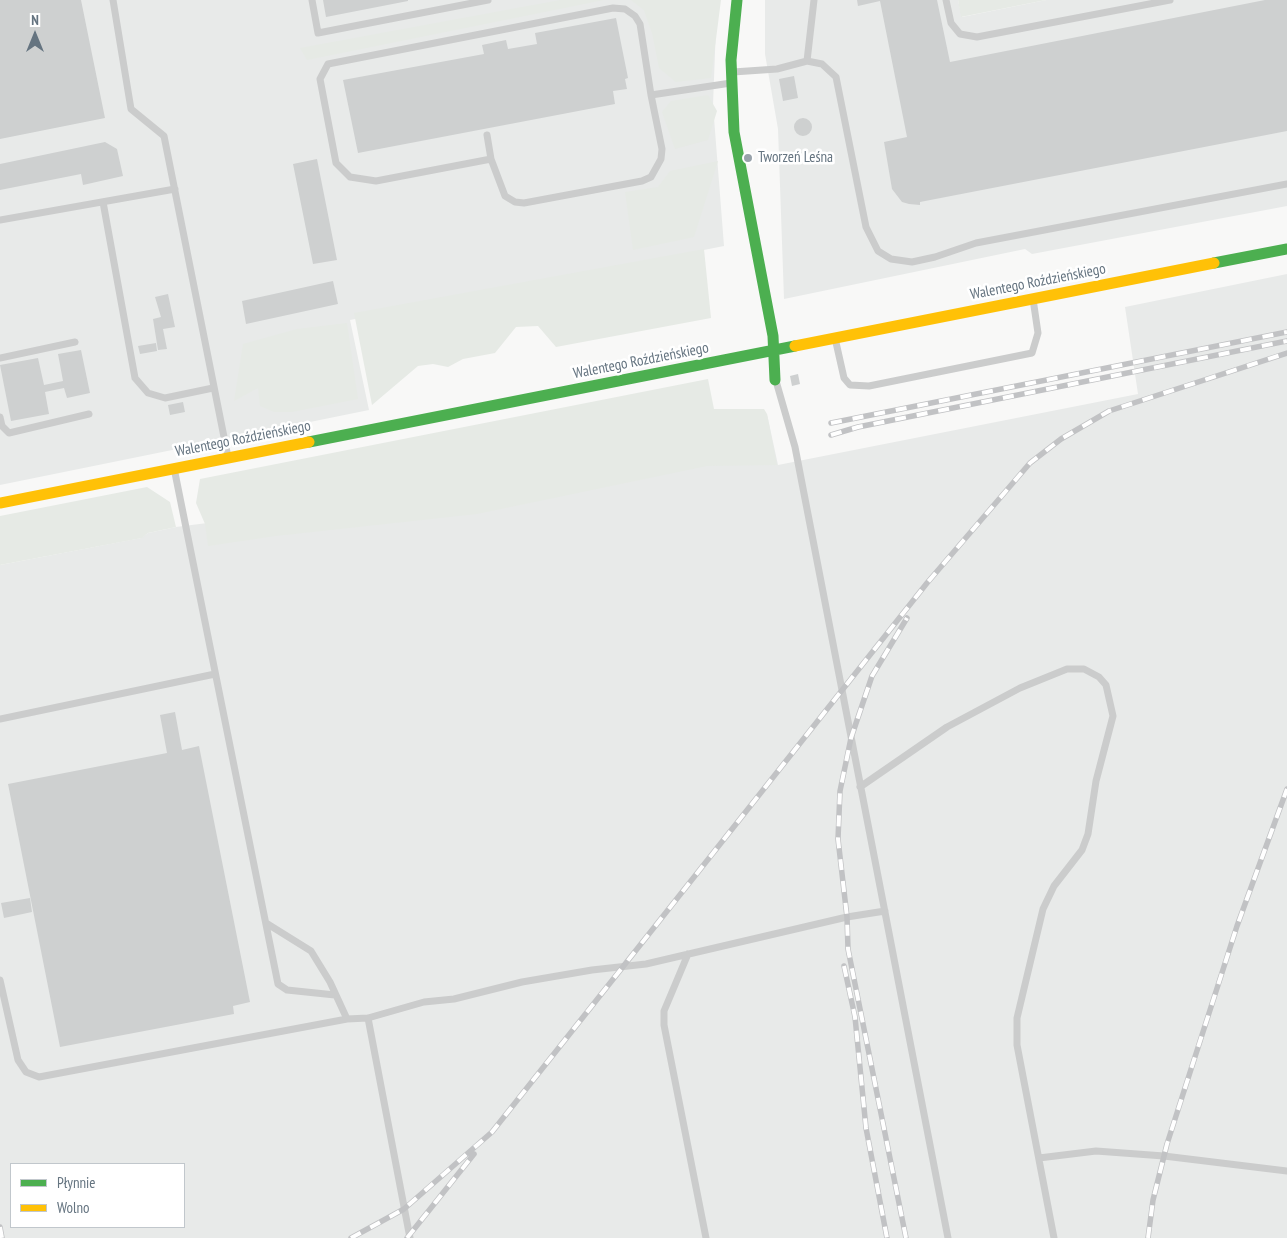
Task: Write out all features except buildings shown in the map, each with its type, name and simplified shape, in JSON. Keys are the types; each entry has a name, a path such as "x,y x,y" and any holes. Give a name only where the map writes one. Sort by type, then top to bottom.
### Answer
{"street":[{"path":"737,0 730,72 736,148 773,336 776,380"},
{"name":"Walentego Roździeńskiego","path":"0,503 1287,249"}],"lane":[{"path":"112,0 131,109 164,136 228,458"},
{"path":"312,0 318,33 488,0"},
{"path":"807,61 814,0"},
{"path":"946,0 951,23 960,34 977,37 1170,0"},
{"path":"487,135 491,159 504,196 515,202 524,203 642,181 650,177 658,168 662,154 640,24 635,16 625,9 613,8 328,64 320,79 336,163 350,177 376,180 491,159"},
{"path":"730,72 777,69 807,61 822,64 836,77 866,227 878,251 891,259 912,262 936,257 976,243 1287,184"},
{"path":"651,95 731,84"},
{"path":"0,220 175,189"},
{"path":"102,202 135,378 148,393 165,398 213,388"},
{"path":"835,338 844,378 850,385 869,386 1032,354 1038,333 1033,298"},
{"path":"0,358 75,342"},
{"path":"776,380 795,447 948,1238"},
{"path":"0,417 2,426 9,433 89,414"},
{"path":"174,468 278,984 287,990 334,995"},
{"path":"860,787 947,727 1028,685 1067,669 1084,670 1099,677 1106,686 1113,716 1096,781 1088,834 1082,850 1054,886 1043,909 1017,1018 1016,1045 1054,1238"},
{"path":"0,719 215,674"},
{"path":"0,980 18,1060 26,1072 39,1078 347,1019 368,1018 424,1002 454,999 522,982 592,970 646,964 847,917 885,912"},
{"path":"266,923 300,942 311,951 330,982 334,995 347,1019"},
{"path":"688,954 664,1011 664,1025 706,1238"},
{"path":"368,1018 410,1238"},
{"path":"1039,1158 1096,1151 1164,1156 1287,1171"}],"shaded area":[{"path":"0,0 717,0 713,105 724,246 350,320 369,410 0,485"},
{"path":"560,0 604,0 307,60 300,48"},
{"path":"631,0 721,0 711,78 676,82 659,68 652,33 644,10"},
{"path":"765,0 958,0 962,17 1046,0 1287,0 1287,206 1032,254 1025,249 784,299 778,129 765,54"},
{"path":"958,0 1046,0 961,17"},
{"path":"708,95 717,111 708,140 675,149 662,112 671,101"},
{"path":"718,161 694,237 633,250 625,192 658,187 670,171"},
{"path":"704,249 711,318 556,347 538,326 516,327 495,353 463,359 448,367 433,364 418,366 372,405 354,313"},
{"path":"1287,274 1287,1238 0,1238 0,565 141,538 148,533 176,527 215,522 767,414 778,465 1138,394 1125,307"},
{"path":"347,323 358,399 292,412 274,412 260,406 258,388 234,401 243,344 297,329"},
{"path":"708,379 714,409 764,409 767,414 777,465 707,466 477,514 276,536 208,546 205,524 196,503 200,479"},
{"path":"147,487 170,502 176,527 148,533 142,538 0,565 0,516"}],"railway":[{"path":"831,423 1287,332"},
{"path":"831,435 858,427 1287,341"},
{"path":"351,1238 404,1209 492,1132 927,583 1030,463 1061,439 1109,411 1287,353"},
{"path":"906,1238 848,949 847,917 838,839 840,791 851,738 872,676 907,618"},
{"path":"1148,1238 1153,1200 1167,1144 1237,926 1287,789"},
{"path":"844,966 855,1017 866,1128 887,1238"},
{"path":"407,1238 474,1154"},
{"path":"0,1227 2,1238"}],"traffic: fast":[{"path":"737,0 731,60 734,132 773,336 775,380"},
{"path":"1214,263 1287,249"},
{"path":"309,442 795,346"}],"traffic: slow":[{"path":"795,346 1214,263"},
{"path":"0,503 309,442"}],"place":[{"name":"Tworzeń Leśna","path":"748,158"}]}
